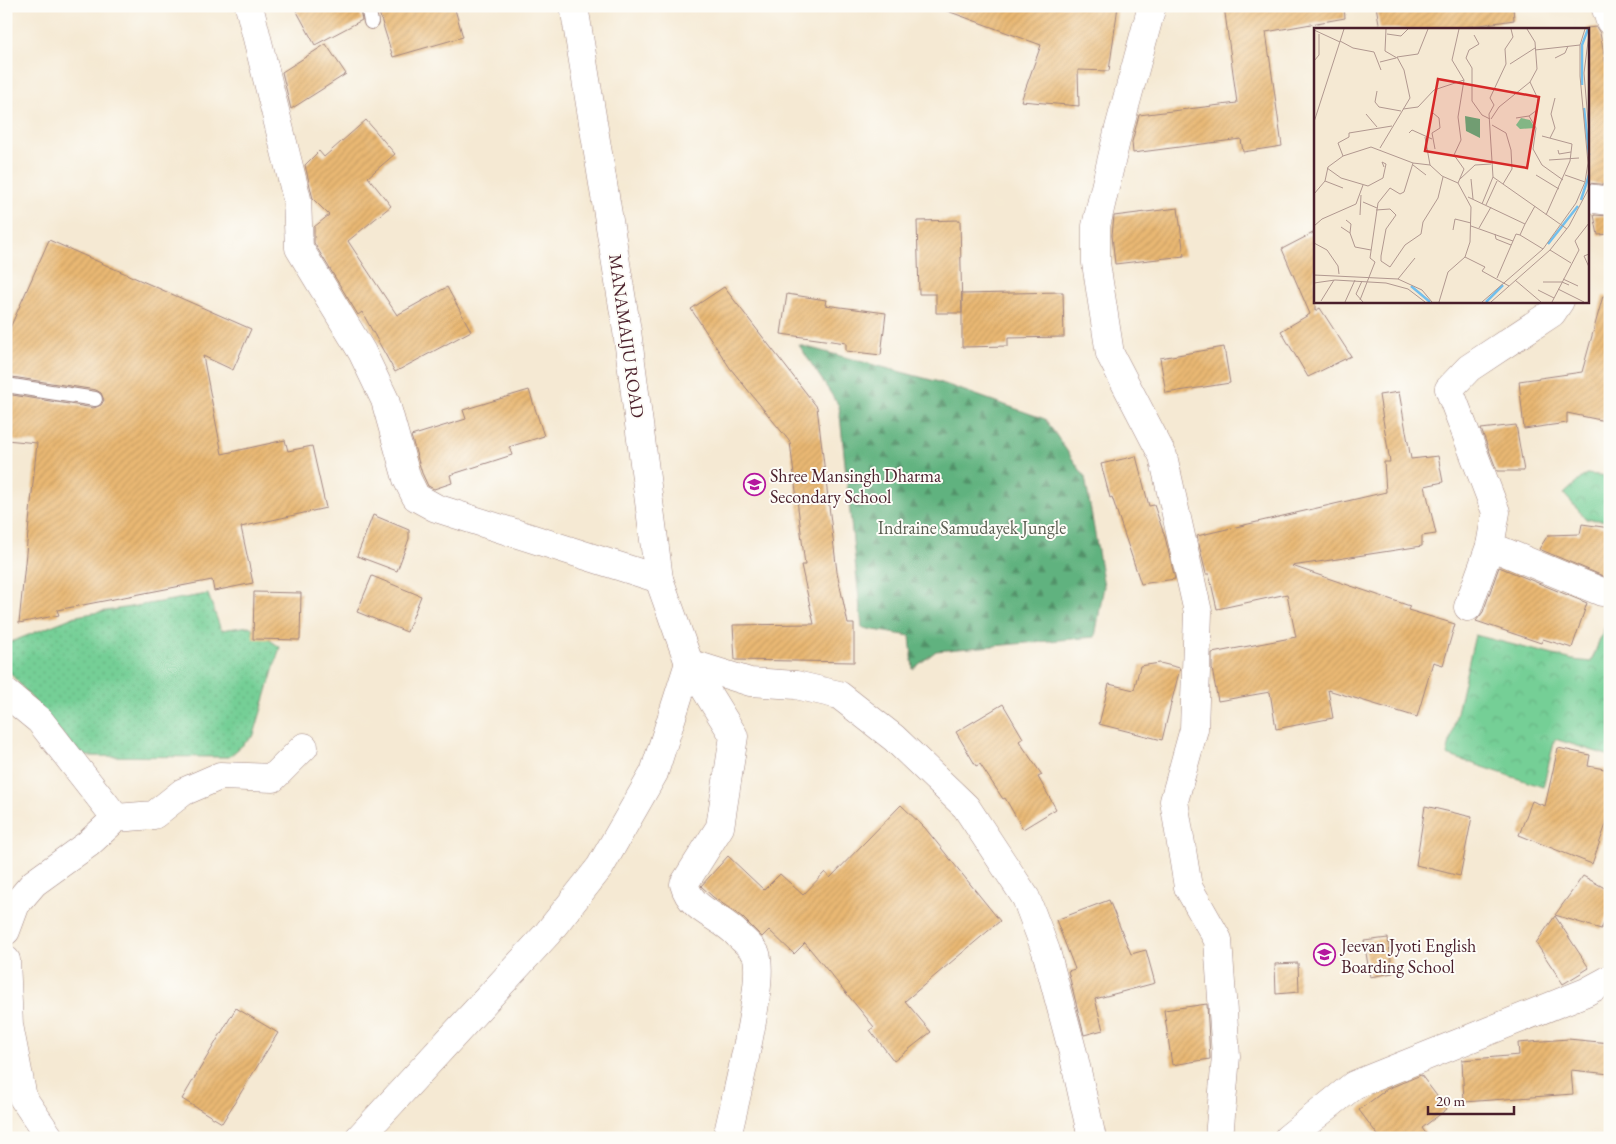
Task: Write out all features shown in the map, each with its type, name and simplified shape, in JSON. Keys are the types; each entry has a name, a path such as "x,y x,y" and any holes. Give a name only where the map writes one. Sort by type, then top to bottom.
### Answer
{"street":[{"path":"249,6 297,199 299,248 362,352 385,400 407,479 416,497 436,508 659,579"},
{"name":"MANAMAIJU ROAD","path":"574,6 627,331 659,579 689,663 734,736 720,826 684,884 687,895 699,907 734,930 756,954 758,986 727,1138"},
{"path":"1152,6 1118,132 1096,226 1096,263 1110,354 1163,456 1198,612 1194,729 1174,801 1188,887 1218,940 1226,1056 1219,1138"},
{"path":"1605,6 1610,21"},
{"path":"1588,198 1610,201"},
{"path":"1468,607 1490,546 1496,512 1449,389 1469,368 1552,313 1559,302"},
{"path":"1490,546 1602,592"},
{"path":"359,1138 547,934 600,867 654,773 689,663 750,682 796,685 839,696 894,738 966,807 1026,898 1046,951 1073,1053 1092,1138"},
{"path":"6,693 40,721 116,818"},
{"path":"6,931 16,904 34,883 88,844 116,818 154,815 183,792 220,776 273,778 304,747"},
{"path":"6,960 9,1025 23,1098 50,1138"},
{"path":"1288,1138 1354,1085 1586,992 1610,979"}],"lane":[{"path":"368,6 371,22"},
{"path":"6,385 95,399"}],"green space":[{"name":"Indraine Samudayek Jungle","path":"799,345 939,382 1045,419 1085,477 1104,586 1095,637 936,651 913,669 910,636 862,628 839,406"},
{"path":"1586,474 1610,476 1610,521 1586,519 1564,494"},
{"path":"208,594 221,630 249,626 280,647 254,735 229,757 81,756 6,668 6,644 76,616"},
{"path":"1610,614 1610,756 1555,739 1543,787 1447,755 1475,635 1573,660 1591,662"}],"building":[{"path":"294,6 359,6 362,20 315,45"},
{"path":"377,6 454,6 463,37 393,57"},
{"path":"943,6 1118,6 1109,71 1078,70 1079,106 1021,101 1041,45 942,9"},
{"path":"1224,6 1344,6 1345,18 1266,32 1282,146 1243,152 1241,139 1133,153 1132,142 1139,115 1237,103"},
{"path":"1376,6 1513,6 1514,20 1461,28 1380,28"},
{"path":"1596,27 1600,33 1610,86 1610,185 1588,183 1587,28"},
{"path":"326,44 346,74 291,109 282,72"},
{"path":"366,120 395,154 368,177 391,206 348,241 397,315 447,287 471,331 395,372 362,312 358,315 314,243 314,227 329,215 313,199 305,165 319,151 324,157"},
{"path":"1178,208 1184,256 1115,264 1112,235 1114,216"},
{"path":"1594,215 1610,216 1610,234 1598,235"},
{"path":"960,220 962,313 936,313 936,294 919,294 917,221"},
{"path":"1314,233 1315,311 1320,308 1351,356 1308,377 1281,331 1310,314 1282,249"},
{"path":"49,240 251,329 233,370 203,356 222,454 285,440 288,451 312,446 326,508 241,527 253,583 214,591 212,580 57,610 59,615 19,623 37,443 6,440 6,394 94,408 101,405 104,400 101,393 96,390 6,376 6,337"},
{"path":"724,287 817,407 837,572 848,624 854,624 854,662 735,660 733,625 814,624 801,565 805,565 790,442 730,368 691,309"},
{"path":"1063,292 1064,337 1008,338 1008,346 962,347 962,294"},
{"path":"787,294 826,300 825,305 886,313 881,355 846,351 846,343 781,334"},
{"path":"1603,296 1610,297 1610,422 1567,413 1567,423 1524,429 1519,381 1582,372"},
{"path":"1224,347 1230,383 1166,393 1160,358"},
{"path":"529,390 544,436 509,447 512,455 450,475 452,483 434,489 428,486 411,436 466,419 463,410"},
{"path":"1399,392 1411,459 1438,456 1443,482 1425,486 1436,534 1422,536 1422,546 1292,566 1410,606 1408,610 1455,624 1443,665 1433,662 1417,717 1328,690 1333,718 1276,729 1270,692 1218,701 1212,669 1212,653 1296,637 1287,594 1217,609 1209,574 1206,574 1197,536 1386,492 1384,462 1390,462 1379,395"},
{"path":"1516,425 1524,471 1497,471 1481,429"},
{"path":"1136,456 1149,506 1154,505 1165,537 1175,579 1141,584 1112,497 1110,498 1101,464"},
{"path":"373,515 409,530 409,539 397,571 357,556"},
{"path":"1582,524 1610,528 1610,579 1539,549 1548,535 1580,534"},
{"path":"1499,567 1587,603 1572,648 1543,639 1541,643 1476,621 1483,612"},
{"path":"372,576 421,596 407,632 357,612"},
{"path":"254,592 301,593 300,640 253,639"},
{"path":"1160,663 1180,668 1162,740 1099,724 1109,684 1134,690 1140,666"},
{"path":"1003,704 1023,738 1019,741 1042,775 1038,777 1056,809 1023,829 1005,798 1003,799 980,764 976,766 956,732"},
{"path":"1558,748 1590,755 1588,766 1610,770 1610,813 1592,864 1519,835 1532,801 1545,806"},
{"path":"901,805 925,828 1000,921 905,1001 931,1032 894,1061 870,1030 874,1027 805,943 794,954 769,930 762,937 742,917 713,897 701,886 728,856 764,890 780,874 803,895 825,872 830,878"},
{"path":"1425,806 1472,817 1460,876 1416,865"},
{"path":"1583,876 1610,891 1610,911 1601,929 1555,915"},
{"path":"1109,900 1131,954 1146,950 1155,983 1095,999 1103,1030 1084,1035 1068,971 1075,969 1056,920"},
{"path":"1555,916 1589,968 1563,984 1536,943"},
{"path":"1388,938 1393,973 1370,977 1364,941"},
{"path":"1298,963 1299,992 1276,994 1275,964"},
{"path":"1207,1004 1210,1059 1172,1065 1164,1010"},
{"path":"236,1008 278,1033 222,1123 182,1099"},
{"path":"1568,1039 1610,1043 1610,1074 1571,1070 1573,1094 1464,1102 1462,1060 1519,1055 1518,1043"},
{"path":"1421,1075 1447,1109 1422,1128 1429,1138 1380,1138 1359,1110 1387,1089"}],"place":[{"name":"Shree Mansingh Dharma Secondary School","path":"754,485"},
{"name":"Jeevan Jyoti English Boarding School","path":"1325,955"}]}
